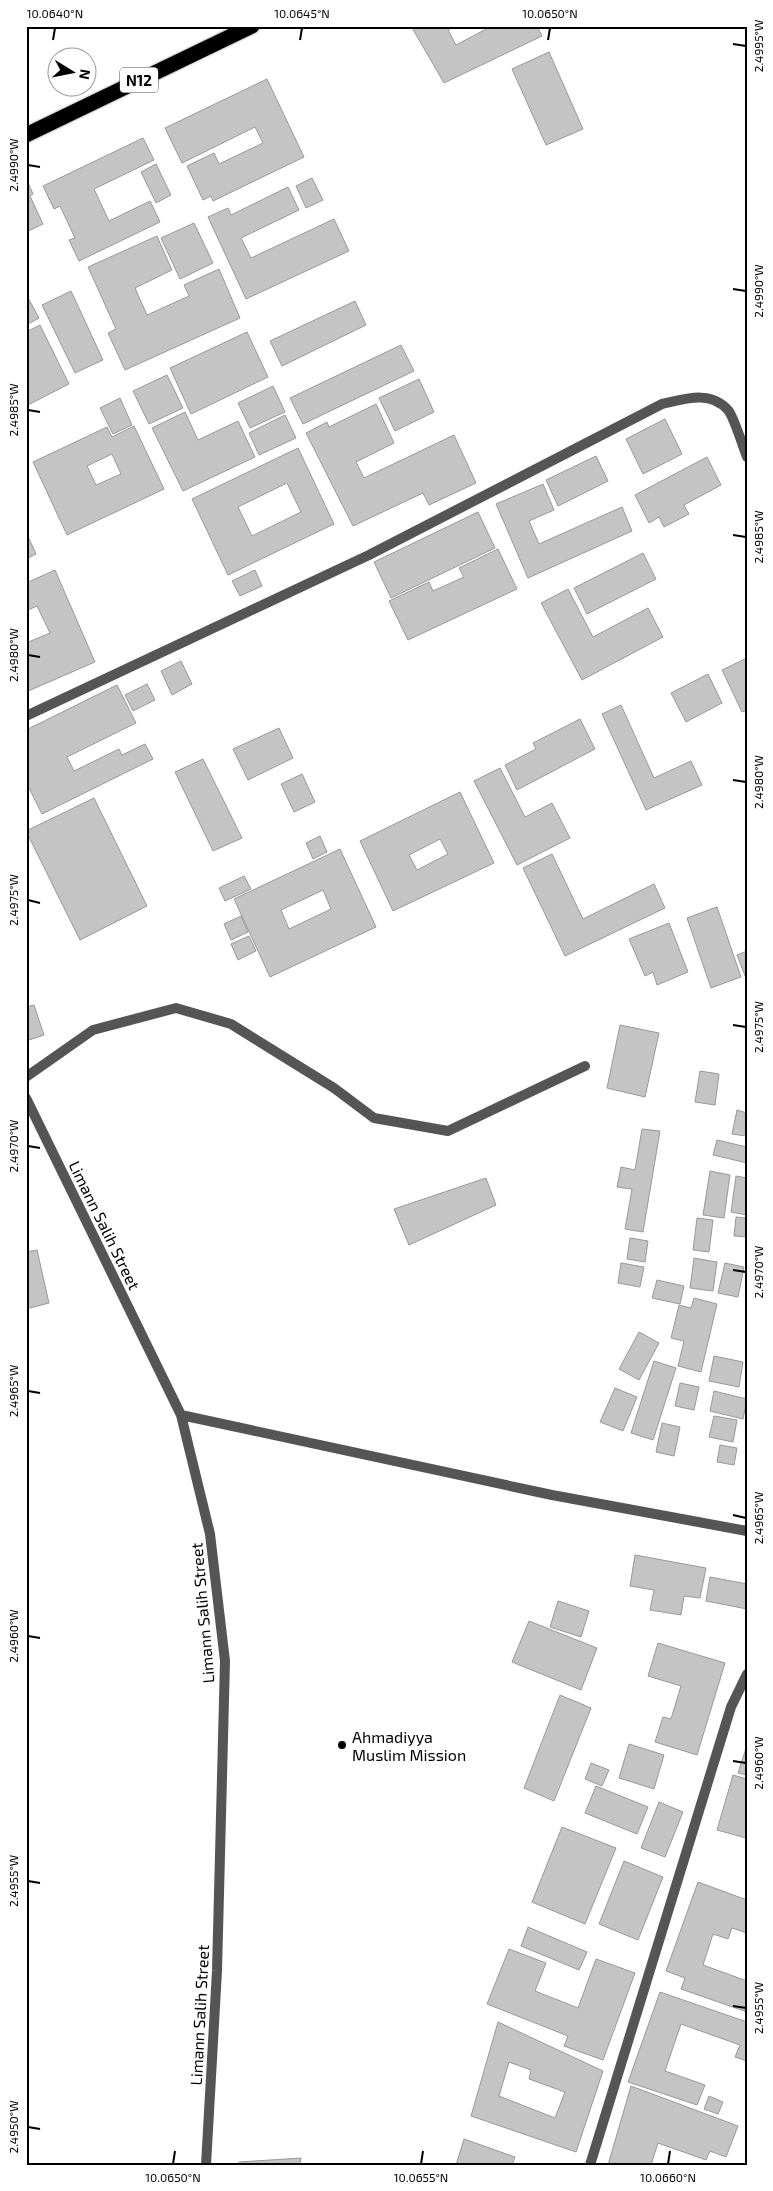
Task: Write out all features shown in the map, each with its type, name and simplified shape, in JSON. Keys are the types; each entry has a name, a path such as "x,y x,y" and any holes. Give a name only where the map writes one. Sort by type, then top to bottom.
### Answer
{"highway":[{"name":"N12","path":"26,135 252,26"}],"street":[{"path":"26,716 369,555 662,404 694,397 710,398 729,411 747,457"},
{"path":"26,1077 93,1030 176,1008 231,1024 334,1088 374,1118 448,1131 585,1066"},
{"name":"Limann Salih Street","path":"26,1098 181,1415 210,1534 225,1661 217,1971 206,2165"},
{"path":"181,1415 552,1495 747,1530"},
{"path":"590,2165 731,1707 747,1674"}],"building":[{"path":"411,26 456,26 448,30 456,45 492,26 537,26 542,36 444,83"},
{"path":"549,52 583,129 546,145 512,69"},
{"path":"267,79 304,157 213,201 211,196 203,200 187,166 214,153 219,164 263,143 255,127 182,163 165,128"},
{"path":"143,138 154,160 94,189 109,221 150,201 160,222 79,261 69,240 75,238 60,206 54,209 43,186"},
{"path":"156,164 171,195 156,203 141,172"},
{"path":"26,178 33,194 30,196 43,224 26,232"},
{"path":"312,178 323,200 306,208 296,186"},
{"path":"288,187 299,210 241,238 251,258 334,219 349,251 246,299 208,217 228,208 231,215"},
{"path":"194,223 213,263 180,279 161,238"},
{"path":"157,236 172,270 135,288 147,315 189,296 184,285 219,269 240,318 125,370 108,333 116,329 88,267"},
{"path":"71,291 103,360 75,373 42,305"},
{"path":"26,294 39,318 26,325"},
{"path":"355,301 366,325 282,366 270,341"},
{"path":"40,325 69,384 26,406 26,332"},
{"path":"247,332 268,377 191,414 170,368"},
{"path":"401,345 414,371 303,424 290,398"},
{"path":"167,375 183,408 149,424 133,391"},
{"path":"419,379 434,412 395,431 379,398"},
{"path":"273,386 285,412 250,428 238,403"},
{"path":"120,398 132,425 113,434 100,408"},
{"path":"376,404 394,443 356,462 364,478 454,435 476,483 429,505 423,493 353,526 306,433 327,422 329,427"},
{"path":"185,412 198,440 238,421 255,457 183,491 152,428"},
{"path":"285,415 296,438 259,455 249,433"},
{"path":"665,419 682,454 643,474 626,439"},
{"path":"134,426 164,489 67,535 33,462 107,427 112,437","holes":["112,454 121,474 96,485 87,466"]},
{"path":"298,448 334,524 228,575 192,499","holes":["287,483 301,512 252,536 238,507"]},
{"path":"596,456 608,481 558,506 546,480"},
{"path":"707,457 721,485 684,505 689,514 664,527 659,517 649,523 635,495"},
{"path":"543,484 554,510 529,521 539,544 622,507 632,531 528,578 496,504"},
{"path":"478,512 495,548 391,598 374,562"},
{"path":"26,532 36,554 26,559"},
{"path":"498,549 517,589 408,640 389,601 429,582 433,591 464,577 459,568"},
{"path":"643,553 656,579 587,614 574,588"},
{"path":"55,570 95,662 26,692 26,643 50,633 37,606 26,611 26,583"},
{"path":"255,570 262,586 240,596 232,581"},
{"path":"568,589 593,637 648,608 663,637 582,680 541,603"},
{"path":"747,658 747,710 742,712 722,670"},
{"path":"181,661 192,684 172,695 161,671"},
{"path":"708,674 722,703 686,722 671,693"},
{"path":"147,684 155,700 133,711 125,695"},
{"path":"117,685 136,723 67,757 74,771 119,749 122,755 145,744 153,759 42,814 26,782 26,730"},
{"path":"621,705 654,778 691,761 702,785 646,810 602,714"},
{"path":"580,719 595,749 517,790 505,765 536,749 533,743"},
{"path":"279,728 293,758 248,780 233,749"},
{"path":"203,759 242,838 213,851 175,772"},
{"path":"500,768 525,817 552,803 570,838 517,865 474,781"},
{"path":"302,774 315,802 294,812 281,784"},
{"path":"460,792 494,863 393,911 360,841","holes":["440,839 448,854 417,870 409,855"]},
{"path":"94,798 147,906 80,940 26,831"},
{"path":"320,836 327,852 313,859 306,843"},
{"path":"340,849 376,927 270,977 234,899","holes":["323,890 331,909 289,929 281,910"]},
{"path":"552,854 583,919 654,884 665,908 565,956 523,868"},
{"path":"244,876 251,889 225,901 219,888"},
{"path":"717,907 741,977 711,988 687,918"},
{"path":"241,916 248,932 231,940 224,924"},
{"path":"669,923 688,972 657,985 653,972 645,976 629,939"},
{"path":"249,936 256,951 238,960 231,944"},
{"path":"747,951 747,981 737,955"},
{"path":"34,1005 44,1035 26,1041 26,1007"},
{"path":"620,1025 659,1033 645,1097 607,1088"},
{"path":"700,1071 719,1074 715,1105 695,1102"},
{"path":"737,1110 747,1113 746,1136 732,1134"},
{"path":"642,1129 660,1131 643,1232 625,1229 632,1189 617,1187 621,1167 635,1170"},
{"path":"717,1140 747,1147 747,1163 713,1155"},
{"path":"710,1171 730,1175 724,1218 703,1215"},
{"path":"736,1176 747,1178 747,1215 731,1212"},
{"path":"486,1178 496,1205 409,1245 394,1209"},
{"path":"736,1217 747,1218 747,1237 734,1236"},
{"path":"697,1218 713,1220 709,1252 693,1250"},
{"path":"630,1238 648,1241 645,1262 627,1259"},
{"path":"37,1250 49,1303 26,1309 26,1252"},
{"path":"694,1258 717,1262 713,1291 690,1288"},
{"path":"621,1263 644,1267 640,1287 618,1283"},
{"path":"725,1263 744,1267 738,1297 718,1293"},
{"path":"657,1280 684,1286 680,1304 652,1298"},
{"path":"694,1298 717,1304 701,1372 678,1366 684,1341 671,1338 679,1305 691,1308"},
{"path":"639,1332 659,1343 639,1380 619,1369"},
{"path":"714,1356 743,1362 739,1387 709,1381"},
{"path":"654,1361 676,1368 653,1440 631,1433"},
{"path":"680,1383 699,1387 694,1410 675,1406"},
{"path":"615,1388 637,1397 623,1431 600,1422"},
{"path":"714,1391 747,1399 743,1419 710,1411"},
{"path":"714,1416 737,1420 733,1442 709,1437"},
{"path":"662,1423 680,1427 674,1456 656,1452"},
{"path":"720,1445 737,1448 734,1465 717,1462"},
{"path":"635,1555 706,1568 700,1598 684,1596 681,1615 650,1610 654,1590 630,1586"},
{"path":"710,1577 747,1584 747,1609 706,1601"},
{"path":"558,1601 589,1611 581,1637 550,1627"},
{"path":"529,1621 597,1648 581,1690 512,1662"},
{"path":"658,1643 725,1663 697,1755 655,1742 663,1717 671,1719 681,1686 648,1676"},
{"path":"560,1695 591,1708 554,1801 524,1788"},
{"path":"629,1744 664,1755 654,1789 619,1778"},
{"path":"747,1745 747,1775 738,1773"},
{"path":"591,1763 609,1770 602,1786 585,1779"},
{"path":"733,1775 747,1779 746,1838 717,1830"},
{"path":"596,1786 648,1807 637,1834 585,1813"},
{"path":"659,1802 683,1812 665,1857 641,1848"},
{"path":"562,1827 616,1848 585,1924 532,1902"},
{"path":"624,1861 663,1877 638,1940 599,1924"},
{"path":"698,1882 747,1900 747,1933 732,1928 728,1939 713,1934 703,1965 747,1981 747,2012 681,1989 685,1978 666,1971"},
{"path":"528,1927 587,1952 579,1970 521,1946"},
{"path":"509,1949 546,1963 535,1991 578,2008 596,1959 635,1973 603,2060 564,2046 568,2036 487,2004"},
{"path":"660,1992 747,2022 747,2061 735,2057 740,2045 681,2024 665,2071 705,2085 697,2105 628,2082"},
{"path":"498,2022 603,2071 576,2152 471,2116","holes":["509,2062 531,2070 529,2079 565,2092 555,2118 499,2096"]},
{"path":"631,2086 738,2126 726,2157 710,2151 706,2160 658,2143 651,2165 608,2165"},
{"path":"709,2096 723,2102 718,2114 704,2109"},
{"path":"464,2139 515,2157 512,2165 456,2165"},
{"path":"301,2158 300,2165 239,2165 239,2162"}],"place":[{"name":"Ahmadiyya Muslim Mission","path":"342,1745"}]}
